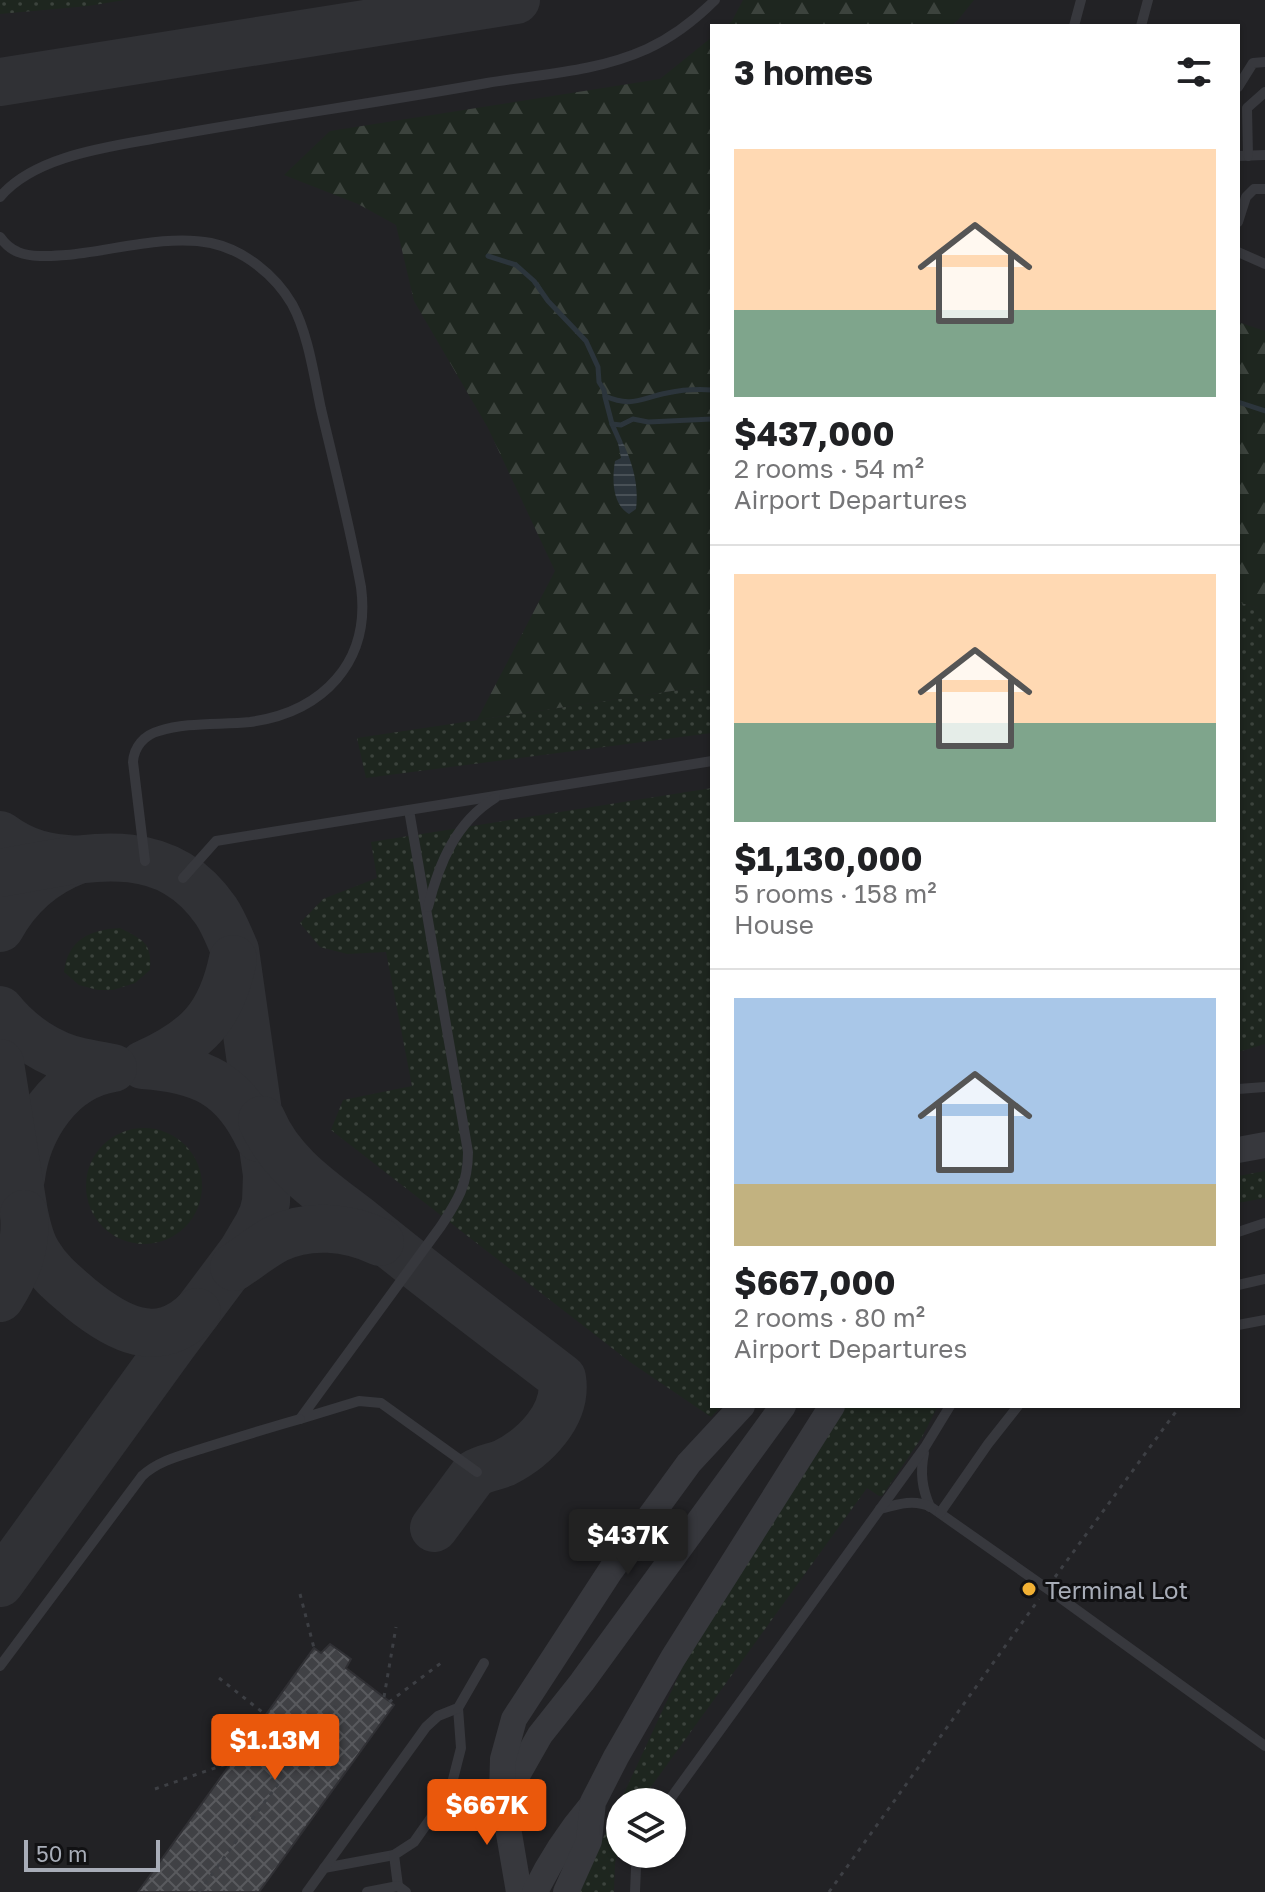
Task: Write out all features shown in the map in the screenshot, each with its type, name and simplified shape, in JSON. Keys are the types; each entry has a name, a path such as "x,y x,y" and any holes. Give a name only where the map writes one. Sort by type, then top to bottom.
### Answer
{"street":[{"path":"1240,1150 1265,1145"},
{"path":"519,1892 502,1793 503,1759 514,1719 611,1570 689,1463 740,1408"},
{"path":"515,1779 540,1735 782,1408"},
{"path":"535,1892 566,1836 592,1805 673,1658 831,1408"},
{"path":"566,1892 589,1841 592,1805"}],"lane":[{"path":"0,197 17,181 48,164 108,148 609,63 664,40 691,22 715,0"},
{"path":"1075,24 1081,0"},
{"path":"1142,24 1148,0"},
{"path":"1240,84 1253,63 1265,62"},
{"path":"1265,92 1247,108 1243,156 1265,155"},
{"path":"1240,216 1246,197 1254,189 1265,189"},
{"path":"0,237 12,250 30,255 75,254 183,241 210,243 234,250 275,281 292,305 319,398 361,587 363,615 358,640 334,683 322,694 294,710 252,721 157,731 141,741 133,762 145,861"},
{"path":"1240,253 1265,264"},
{"path":"183,878 216,841 710,761"},
{"path":"426,912 439,869 456,835 478,810 500,795"},
{"path":"300,1419 441,1226 458,1201 466,1180 468,1152 409,810"},
{"path":"1240,1089 1265,1087"},
{"path":"1240,1231 1265,1223"},
{"path":"1240,1285 1265,1279"},
{"path":"1240,1325 1265,1320"},
{"path":"0,1666 142,1476 151,1468 172,1459 359,1401 381,1403 477,1472"},
{"path":"678,1788 925,1447 949,1408"},
{"path":"935,1510 1016,1408"},
{"path":"925,1447 922,1483 924,1493 935,1510"},
{"path":"880,1509 912,1502 935,1510 1265,1746"},
{"path":"324,1868 394,1855 414,1842 450,1791 461,1748 458,1708 484,1663"},
{"path":"307,1892 426,1727 438,1716 458,1708"},
{"path":"367,1892 402,1889 394,1855"},
{"path":"635,1892 636,1868"}],"path":[{"path":"829,1892 1179,1408"},
{"path":"300,1594 314,1648"},
{"path":"384,1697 396,1627"},
{"path":"389,1702 445,1660"},
{"path":"219,1678 266,1715"},
{"path":"199,1892 335,1706"},
{"path":"155,1789 232,1762"}],"shaded area":[{"path":"0,0 1265,0 1265,1892 0,1892"},
{"path":"620,442 630,459 636,484 636,509 629,514 619,504 614,490 615,461 621,458"}],"green space":[{"path":"0,0 125,0 0,14"},
{"path":"743,0 974,0 953,24 728,24"},
{"path":"710,39 710,685 477,720 555,571 488,428 414,301 396,225 358,204 284,175 330,131 660,79"},
{"path":"1240,323 1265,331 1265,610 1240,603"},
{"path":"1240,603 1265,610 1265,1044 1240,1051"},
{"path":"710,685 710,733 366,778 357,738"},
{"path":"710,788 710,1408 720,1408 711,1417 630,1362 331,1130 343,1100 412,1086 386,952 347,954 320,947 300,923 323,899 377,878 371,842"},
{"path":"120,928 140,939 149,953 150,970 135,983 113,990 98,990 79,985 64,972 70,951 82,938 99,931"},
{"path":"144,1128 166,1132 185,1145 198,1164 202,1186 198,1208 185,1227 166,1240 144,1244 122,1240 103,1227 90,1208 86,1186 90,1164 103,1145 122,1132"},
{"path":"1265,1171 1265,1198 1240,1203 1240,1176"},
{"path":"835,1408 937,1408 922,1437 882,1496 867,1488 650,1788 626,1788 685,1662"},
{"path":"606,1832 606,1868 615,1868 614,1892 577,1892"}],"building":[{"path":"330,1644 351,1659 346,1668 394,1705 259,1892 138,1892 314,1648 321,1653"}],"waterway":[{"path":"488,256 516,265 534,281 548,301 586,341 598,367 599,382 605,396 630,402 678,391 710,390"},
{"path":"605,397 620,442"},
{"path":"1240,403 1265,411"},
{"path":"612,424 621,425 633,419 648,422 710,419"}],"taxiway":[{"path":"0,82 516,0"},
{"path":"0,835 37,854 78,860 54,871 33,886 15,905 0,928"},
{"path":"0,873 88,858 117,858 144,861 170,870 194,886 216,911 235,950 267,1175 263,1214 242,1252 0,1583"},
{"path":"233,959 221,997 204,1025 178,1046 143,1065 182,1070 213,1083 238,1104 259,1138"},
{"path":"0,1010 26,1036 47,1049 69,1059 113,1068 77,1082 49,1108 30,1141 21,1178"},
{"path":"0,1063 26,1224 33,1244 47,1267 63,1284 109,1319 138,1331 152,1333 167,1330 182,1324 197,1312"},
{"path":"262,1120 281,1151 306,1178 562,1378 560,1405 546,1429 515,1457 474,1474 434,1528"},
{"path":"0,1298 20,1258 24,1214"},
{"path":"234,1267 276,1239 302,1231 342,1230 380,1242"}],"place":[{"name":"Terminal Lot","path":"1029,1589"}]}
